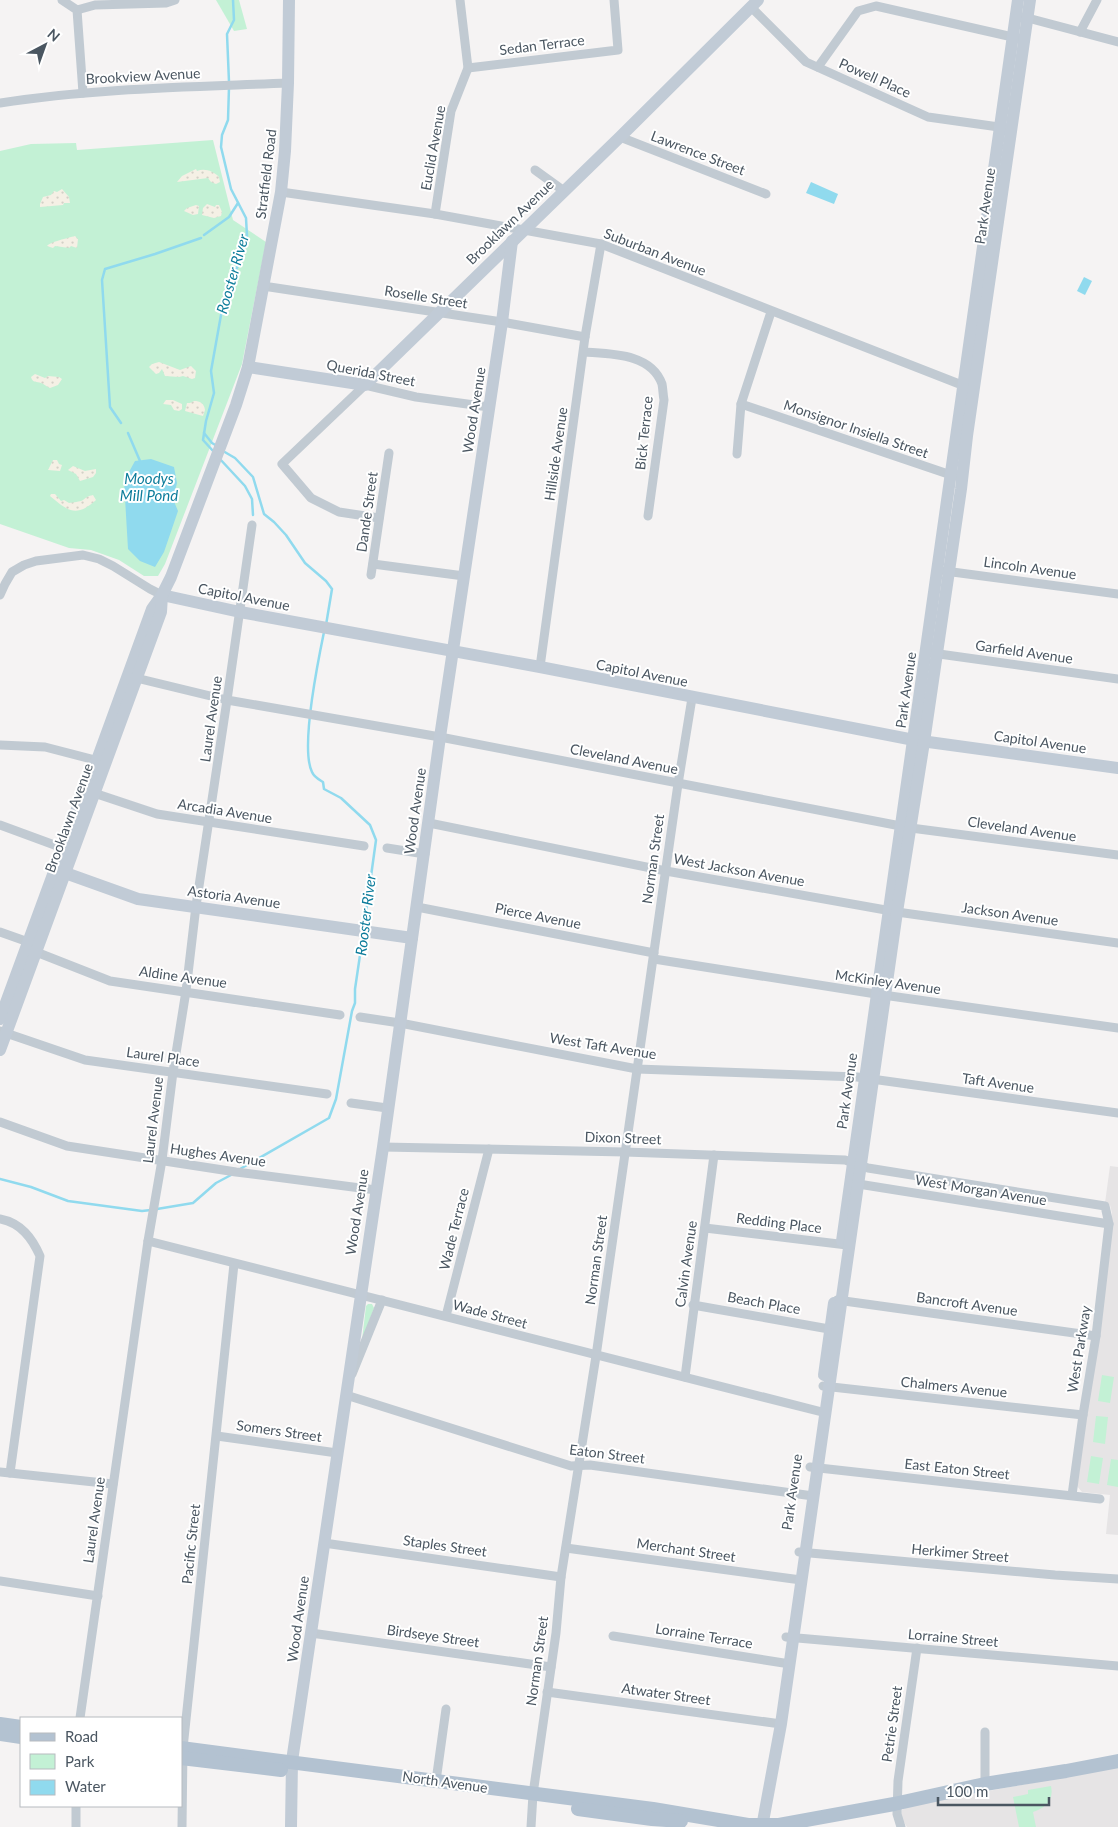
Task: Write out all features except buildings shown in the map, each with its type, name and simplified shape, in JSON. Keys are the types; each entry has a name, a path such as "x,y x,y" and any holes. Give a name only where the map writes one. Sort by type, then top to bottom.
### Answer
{"main road":[{"name":"Stratfield Road","path":"214,462 236,405 248,367 281,192 288,84 289,0"},
{"name":"Park Avenue","path":"1018,0 1022,17"},
{"name":"Park Avenue","path":"763,1827 771,1773 775,1761 786,1664 845,1245 932,653 1018,38 1022,17 1030,0"},
{"name":"Brooklawn Avenue","path":"365,385 754,4"},
{"name":"Wood Avenue","path":"291,1827 291,1766 383,1147 440,737 502,322 512,240"},
{"name":"Querida Street","path":"248,367 365,385"},
{"name":"Brooklawn Avenue","path":"2,1040 32,947 132,677 152,609 171,577 214,462"},
{"name":"Capitol Avenue","path":"162,595 240,612 540,667 919,741 1118,768"},
{"name":"Astoria Avenue","path":"60,871 138,899 412,938"},
{"name":"Brooklawn Avenue","path":"0,1019 32,947"},
{"name":"Park Avenue","path":"826,1386 829,1328 838,1300"},
{"path":"0,1724 20,1727"},
{"path":"0,1734 20,1737"},
{"name":"North Avenue","path":"182,1753 533,1798"},
{"name":"North Avenue","path":"291,1766 436,1781 652,1818 708,1818 763,1827 896,1804 985,1784 1118,1761"}],"street":[{"path":"62,0 77,10 95,5 166,3 175,0"},
{"name":"Euclid Avenue","path":"435,214 451,111 468,68 460,0"},
{"name":"Sedan Terrace","path":"468,68 618,50 614,0"},
{"path":"1080,32 1097,0"},
{"name":"Powell Place","path":"754,4 806,62 928,117 1005,128"},
{"path":"818,67 858,11 876,6 1018,38"},
{"path":"77,10 83,93"},
{"path":"1022,17 1118,42"},
{"name":"Brookview Avenue","path":"0,103 83,93 288,84"},
{"name":"Lawrence Street","path":"620,137 766,194"},
{"path":"535,170 564,190"},
{"name":"Suburban Avenue","path":"281,192 435,214 600,244 968,388"},
{"name":"Hillside Avenue","path":"540,667 585,337 600,244"},
{"name":"Roselle Street","path":"263,286 439,312 585,337"},
{"path":"737,454 741,404 771,312"},
{"name":"Bick Terrace","path":"584,352 620,355 639,360 653,369 662,384 664,400 648,516"},
{"name":"Querida Street","path":"365,385 416,396 489,407"},
{"name":"Brooklawn Avenue","path":"365,385 282,464 311,498 339,512 379,518"},
{"name":"Monsignor Insiella Street","path":"741,404 956,476"},
{"name":"Dande Street","path":"371,575 389,453"},
{"name":"Laurel Avenue","path":"80,1717 148,1241 162,1160 196,906 252,524"},
{"path":"0,593 12,572 24,565 36,561 83,554 100,559 162,595"},
{"path":"373,564 464,576"},
{"name":"Lincoln Avenue","path":"943,571 1118,594"},
{"name":"Garfield Avenue","path":"932,653 1118,679"},
{"name":"Cleveland Avenue","path":"132,677 227,700 440,737 906,827 1118,855"},
{"name":"Norman Street","path":"531,1827 561,1577 596,1356 692,698"},
{"path":"0,745 45,747 101,762"},
{"name":"Arcadia Avenue","path":"89,792 157,814 364,846"},
{"name":"West Jackson Avenue","path":"429,823 666,871 893,911"},
{"path":"0,825 68,850"},
{"path":"387,848 425,854"},
{"name":"Pierce Avenue","path":"417,907 654,956"},
{"name":"Jackson Avenue","path":"893,911 1118,943"},
{"name":"Aldine Avenue","path":"0,932 110,980 340,1015"},
{"name":"McKinley Avenue","path":"654,956 881,995 1118,1028"},
{"name":"West Taft Avenue","path":"360,1017 400,1022 637,1069 870,1079"},
{"name":"Laurel Place","path":"2,1040 86,1060 327,1094"},
{"name":"Taft Avenue","path":"870,1079 1118,1113"},
{"path":"351,1102 387,1108"},
{"name":"Hughes Avenue","path":"0,1122 67,1146 264,1176 376,1190"},
{"name":"Dixon Street","path":"383,1147 714,1155 845,1160 857,1164"},
{"name":"Wade Terrace","path":"446,1316 490,1149"},
{"name":"Calvin Avenue","path":"685,1377 714,1155"},
{"name":"West Morgan Avenue","path":"857,1164 1105,1206"},
{"name":"West Morgan Avenue","path":"854,1184 1109,1224"},
{"name":"West Parkway","path":"1072,1495 1082,1415 1096,1336 1109,1224 1105,1206"},
{"path":"0,1219 16,1225 26,1232 34,1242 40,1256 10,1473"},
{"name":"Redding Place","path":"705,1228 845,1245"},
{"name":"Wade Street","path":"148,1241 822,1412"},
{"name":"Pacific Street","path":"182,1827 182,1753 234,1264"},
{"name":"Wood Avenue","path":"346,1391 382,1300"},
{"name":"Bancroft Avenue","path":"838,1300 1096,1336"},
{"name":"Beach Place","path":"693,1305 829,1328"},
{"name":"Chalmers Avenue","path":"826,1386 1082,1415"},
{"name":"Eaton Street","path":"346,1391 571,1466 590,1465 810,1495"},
{"name":"Somers Street","path":"217,1436 337,1453"},
{"name":"East Eaton Street","path":"814,1468 1100,1499"},
{"path":"0,1472 113,1484"},
{"name":"Staples Street","path":"324,1543 561,1577"},
{"name":"Merchant Street","path":"566,1548 798,1579"},
{"name":"Herkimer Street","path":"802,1553 1055,1576 1118,1579"},
{"path":"0,1581 98,1596"},
{"name":"Birdseye Street","path":"311,1633 550,1667"},
{"name":"Lorraine Terrace","path":"614,1636 786,1664"},
{"name":"Lorraine Street","path":"790,1638 1118,1666"},
{"name":"Petrie Street","path":"901,1827 897,1817 896,1804 898,1781 917,1648"},
{"name":"Atwater Street","path":"547,1692 778,1723"},
{"path":"436,1781 446,1709"},
{"path":"985,1732 985,1784"},
{"path":"76,1807 76,1827"}],"shaded area":[{"path":"1110,1166 1118,1167 1118,1535 1106,1534 1110,1495 1082,1492 1077,1486 1098,1336 1112,1213 1110,1205 1105,1203"},
{"path":"1118,1767 1118,1827 907,1827 900,1816 902,1810 908,1806"}],"green space":[{"path":"216,0 239,0 247,29 234,31"},
{"path":"213,140 233,220 266,242 242,364 165,564 158,576 144,576 119,560 91,550 69,548 0,524 0,151 31,144 76,143 77,150"},
{"path":"372,1304 374,1308 362,1340 366,1306"},
{"path":"1102,1375 1114,1377 1110,1403 1098,1401"},
{"path":"1096,1416 1108,1417 1105,1444 1093,1442"},
{"path":"1091,1456 1103,1458 1099,1484 1087,1482"},
{"path":"1111,1459 1118,1460 1118,1487 1107,1485"},
{"path":"1051,1786 1052,1791 1048,1803 1033,1812 1036,1827 1019,1827 1013,1797 1028,1794 1028,1790"}],"sand":[{"path":"196,169 197,171 206,170 212,172 219,177 220,182 216,184 208,178 177,182 182,176"},
{"path":"62,189 69,197 70,203 40,207 43,197"},
{"path":"207,204 215,207 219,205 222,212 221,216 214,218 202,215 203,208"},
{"path":"199,206 198,214 193,215 184,211 187,208"},
{"path":"75,236 78,239 77,248 55,246 53,248 47,246 55,242"},
{"path":"159,362 180,370 191,366 196,371 195,378 165,376 162,369 156,374 149,367"},
{"path":"35,374 45,378 48,376 62,379 58,385 50,388 40,382 33,381 31,377"},
{"path":"166,400 173,400 182,404 182,409 179,411 174,410 171,405 163,404"},
{"path":"194,401 203,404 205,410 203,416 185,411 187,403"},
{"path":"53,460 57,460 62,465 60,471 48,470"},
{"path":"73,466 85,471 96,469 96,473 93,477 80,481 76,474 68,470"},
{"path":"55,494 61,501 64,500 69,503 82,501 93,495 96,500 89,506 77,511 67,509 50,496"}],"water":[{"path":"811,182 838,194 834,204 806,193"},
{"path":"1084,277 1092,281 1085,295 1077,291"},
{"name":"Moodys Mill Pond","path":"151,459 174,467 177,483 173,499 178,511 164,552 155,567 140,561 128,549 124,481 135,461"}],"waterway":[{"name":"Rooster River","path":"229,82 227,34 234,20 233,0"},
{"name":"Rooster River","path":"214,452 203,440 214,393 211,371 228,288 242,256 247,236 246,218 231,189 221,147 222,135 228,120 229,87"},
{"path":"204,235 229,217 238,203"},
{"path":"121,423 110,407 102,280 105,269 201,238"},
{"path":"128,433 140,461"},
{"name":"Rooster River","path":"204,433 217,446"},
{"name":"Rooster River","path":"223,451 235,458 253,477 264,514 286,535 305,563 326,581 332,589 326,625"},
{"name":"Rooster River","path":"219,458 245,486 252,499 253,515"},
{"name":"Rooster River","path":"324,632 311,704 308,744 309,760 313,774 323,782 324,789 341,798 370,825 376,840 364,927"},
{"name":"Rooster River","path":"240,1169 329,1118 336,1099 355,1003 355,989 363,935"},
{"name":"Rooster River","path":"157,1209 193,1203 216,1183 231,1175"},
{"name":"Rooster River","path":"0,1179 31,1187 68,1201 142,1211 151,1210"}]}
